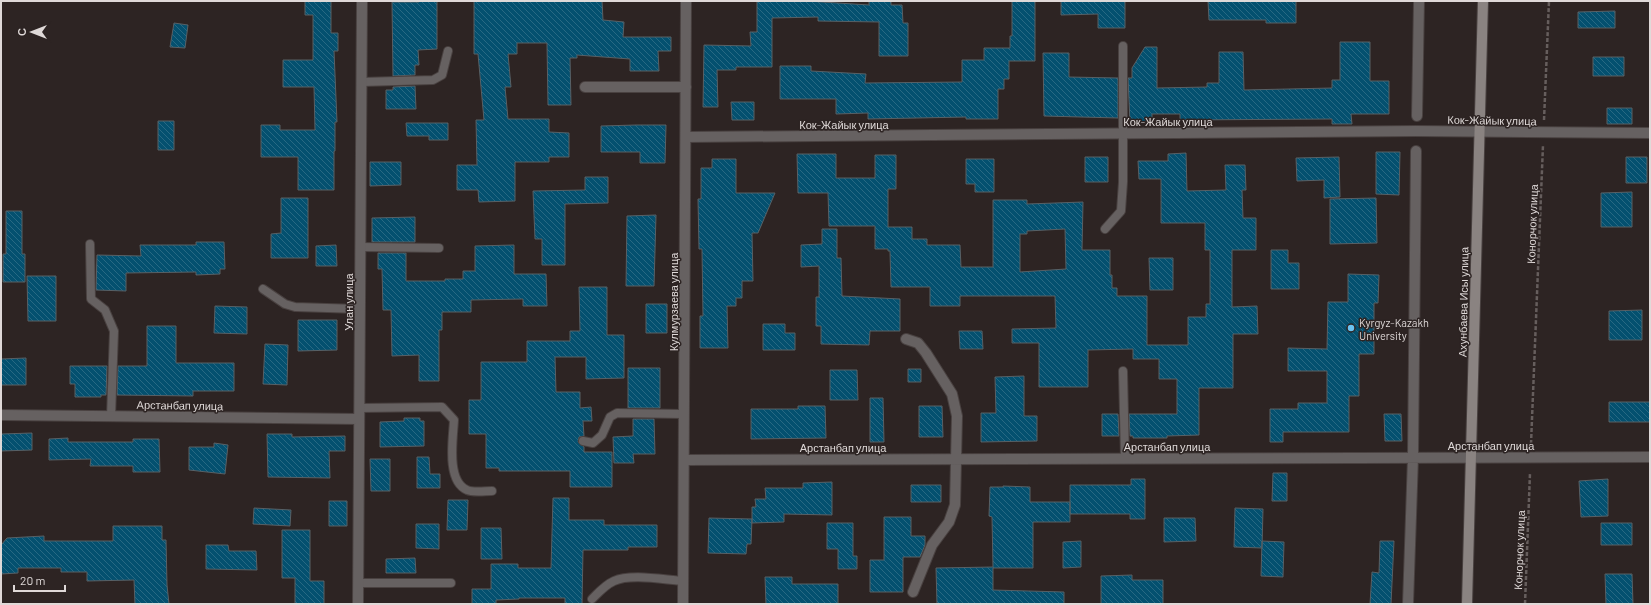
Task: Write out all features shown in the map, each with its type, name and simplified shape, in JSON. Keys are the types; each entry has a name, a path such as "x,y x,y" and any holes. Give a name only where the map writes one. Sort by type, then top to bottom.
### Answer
{"main road":[{"name":"Ахунбаева Исы улица","path":"1467,604 1483,1"}],"street":[{"name":"Улан улица","path":"358,604 362,1"},
{"name":"Кулмурзаева улица","path":"683,604 686,1"},
{"path":"1417,116 1419,1"},
{"path":"586,87 686,87"},
{"name":"Кок-Жайык улица","path":"686,137 1416,131 1479,133 1650,133"},
{"path":"1408,604 1413,457 1416,151"},
{"path":"906,339 918,343 952,394 957,416 955,505 949,522 932,545 913,592"},
{"name":"Арстанбап улица","path":"1,416 359,419"},
{"name":"Арстанбап улица","path":"684,460 1471,456 1650,457"}],"lane":[{"path":"1105,229 1121,211 1123,182 1123,46"},
{"path":"361,82 433,80 442,75 448,51"},
{"path":"90,244 91,299 105,310 114,331 111,417"},
{"path":"360,247 439,248"},
{"path":"262,289 285,304 295,307 359,309"},
{"path":"1123,371 1125,458"},
{"path":"359,408 442,407 454,420 453,469 456,482 467,491 492,491"},
{"path":"583,441 593,443 602,435 610,417 617,413 684,414"},
{"path":"592,599 604,586 615,580 632,578 684,581"},
{"path":"358,583 451,582"}],"path":[{"name":"Конорчок улица","path":"1531,448 1549,1"},
{"name":"Конорчок улица","path":"1525,604 1530,473"}],"building":[{"path":"305,1 331,1 331,33 338,33 338,51 334,51 337,122 335,122 334,190 298,190 298,157 261,157 261,125 280,125 280,130 315,130 314,87 283,87 283,60 313,60 313,15 305,15"},
{"path":"437,1 437,49 418,50 419,65 415,65 415,75 393,76 392,2"},
{"path":"474,1 602,1 603,20 624,22 623,37 671,37 671,51 658,51 659,71 630,71 630,59 577,55 577,58 570,58 571,105 548,105 547,43 517,43 517,54 508,54 511,87 505,87 508,119 549,119 549,132 569,133 569,157 549,157 549,162 515,162 515,201 479,202 478,190 457,190 457,165 477,165 476,120 484,120 478,54 474,54"},
{"path":"757,1 807,1 869,5 869,1 891,1 891,5 902,5 903,23 908,23 908,56 879,56 879,22 818,21 818,17 772,18 772,67 736,67 736,70 717,70 718,107 703,107 704,45 751,46 750,32 757,32"},
{"path":"1012,1 1035,1 1035,61 1009,61 1009,79 1004,79 1004,89 998,89 998,119 966,119 966,117 868,119 868,113 836,114 836,99 780,99 780,66 811,66 811,71 866,74 865,83 962,82 962,60 984,60 984,48 1010,48 1010,36 1012,36"},
{"path":"1061,1 1125,1 1125,28 1098,28 1098,14 1061,15"},
{"path":"1208,1 1296,1 1296,23 1266,23 1266,20 1209,20"},
{"path":"1615,11 1615,28 1578,28 1578,12"},
{"path":"174,23 188,25 185,48 170,47"},
{"path":"1340,42 1370,42 1370,81 1389,81 1389,114 1351,114 1352,124 1332,124 1332,119 1180,120 1180,114 1152,114 1152,122 1130,123 1128,78 1132,78 1132,68 1145,47 1157,47 1157,88 1207,87 1207,83 1219,83 1219,52 1243,52 1244,90 1332,88 1332,80 1340,80"},
{"path":"1043,53 1069,53 1069,77 1118,78 1118,118 1044,116"},
{"path":"1593,57 1624,57 1624,76 1593,76"},
{"path":"415,86 416,109 386,109 386,90 393,90 393,87"},
{"path":"731,102 754,102 754,120 732,120"},
{"path":"1607,108 1632,108 1632,124 1607,124"},
{"path":"158,121 174,121 174,150 158,150"},
{"path":"406,123 448,123 448,140 429,140 429,136 407,136"},
{"path":"666,125 665,163 640,163 640,152 601,152 601,126"},
{"path":"1376,152 1400,152 1399,195 1376,194"},
{"path":"1186,153 1187,191 1226,190 1225,165 1245,165 1246,190 1242,190 1243,218 1256,218 1256,250 1232,250 1232,307 1257,306 1258,334 1233,334 1233,388 1199,388 1199,435 1167,436 1167,438 1133,438 1133,436 1130,436 1129,414 1177,414 1177,379 1159,379 1159,359 1133,359 1133,349 1088,350 1088,387 1039,387 1039,343 1012,343 1012,329 1056,328 1055,296 960,296 960,306 930,306 930,287 891,287 890,251 888,251 888,249 875,249 875,226 829,226 828,193 798,193 797,154 836,154 836,178 875,178 875,155 896,155 896,189 888,189 888,227 912,227 912,239 927,239 927,245 960,245 961,267 993,267 993,200 1027,200 1027,204 1083,202 1082,250 1110,250 1110,275 1112,275 1112,288 1117,288 1117,296 1147,296 1147,345 1188,345 1188,317 1206,317 1206,304 1210,304 1210,250 1205,250 1205,223 1161,223 1161,179 1139,179 1138,161 1168,161 1168,154","holes":["1065,229 1066,269 1020,272 1020,234 1027,234 1027,231"]},
{"path":"1085,157 1108,157 1108,182 1085,182"},
{"path":"1339,157 1340,197 1324,198 1324,180 1297,181 1296,158"},
{"path":"1626,157 1647,157 1647,183 1626,183"},
{"path":"712,159 736,159 736,193 775,193 758,233 752,233 753,281 742,281 742,298 736,298 736,306 727,306 728,348 700,348 700,316 703,316 702,249 699,249 698,199 701,199 701,168 712,168"},
{"path":"966,159 994,159 994,192 975,192 975,184 966,184"},
{"path":"370,162 401,162 401,185 370,186"},
{"path":"585,177 608,177 608,203 565,204 565,265 542,265 542,239 535,239 533,191 585,190"},
{"path":"1632,192 1632,227 1601,227 1601,193"},
{"path":"281,198 308,198 308,258 271,258 271,234 281,233"},
{"path":"1376,198 1377,243 1330,244 1330,199"},
{"path":"6,211 22,211 22,254 25,254 25,282 3,282 3,254 6,254"},
{"path":"656,215 654,286 626,286 627,216"},
{"path":"415,217 415,242 372,242 372,218"},
{"path":"822,229 837,229 837,258 841,258 842,296 900,299 900,331 870,331 869,345 821,344 821,326 816,326 816,297 819,297 819,266 801,267 801,245 822,244"},
{"path":"196,242 224,242 225,269 220,269 220,274 196,275 196,272 126,273 126,291 96,290 97,255 141,256 140,245 196,245"},
{"path":"336,245 337,266 316,266 316,246"},
{"path":"514,245 514,274 546,274 547,306 523,306 523,299 471,300 471,312 442,312 442,330 439,330 439,381 419,381 419,355 392,356 391,310 383,310 382,269 378,269 378,253 406,253 406,281 445,281 445,279 463,279 463,271 475,271 475,246"},
{"path":"1271,250 1288,250 1288,263 1299,263 1299,289 1271,289"},
{"path":"1149,258 1173,258 1173,290 1150,290"},
{"path":"1348,274 1379,275 1378,303 1374,303 1374,354 1359,354 1359,396 1349,396 1349,432 1283,432 1283,442 1270,442 1270,409 1298,409 1298,403 1327,403 1327,371 1288,371 1288,348 1327,349 1328,302 1348,302"},
{"path":"27,276 56,276 56,321 28,321"},
{"path":"579,287 607,287 607,335 624,335 624,378 586,379 586,357 555,357 556,392 580,392 580,408 591,407 592,421 583,421 584,436 579,437 578,442 584,447 584,452 612,452 612,487 570,487 570,471 499,471 499,468 486,468 486,434 469,434 469,400 481,400 481,362 527,362 527,341 570,341 570,331 580,331"},
{"path":"646,304 667,304 667,333 646,333"},
{"path":"215,306 247,307 247,334 214,333"},
{"path":"1642,310 1642,340 1609,340 1609,311"},
{"path":"298,320 337,320 337,350 298,351"},
{"path":"763,324 785,324 785,333 795,333 795,350 763,350"},
{"path":"147,326 176,326 176,363 234,363 234,391 193,391 193,396 117,395 118,366 147,366"},
{"path":"959,331 982,331 983,349 960,349"},
{"path":"265,344 288,345 287,385 263,384"},
{"path":"26,358 26,385 1,385 1,359"},
{"path":"70,366 107,366 106,395 101,395 101,397 75,397 75,384 70,384"},
{"path":"628,368 660,368 660,408 628,408"},
{"path":"908,369 921,369 921,382 908,382"},
{"path":"830,370 857,370 858,400 830,400"},
{"path":"1024,376 1024,416 1037,416 1037,441 981,442 981,413 996,413 995,377"},
{"path":"870,398 883,398 884,442 870,442"},
{"path":"1609,402 1650,402 1650,422 1609,422"},
{"path":"798,406 825,406 826,438 751,439 751,409 798,409"},
{"path":"919,406 942,406 943,437 919,437"},
{"path":"1102,414 1118,414 1119,436 1102,436"},
{"path":"1384,414 1401,414 1402,441 1385,441"},
{"path":"404,418 420,418 420,421 424,421 424,446 380,447 380,422 404,421"},
{"path":"633,419 654,419 655,454 633,454 634,463 614,463 613,437 633,436"},
{"path":"32,433 32,450 1,451 1,434"},
{"path":"267,434 292,434 292,437 345,436 345,451 329,451 330,478 268,477"},
{"path":"68,438 68,442 133,442 133,439 159,439 160,472 133,472 133,466 90,466 91,459 49,460 49,439"},
{"path":"214,443 228,445 225,474 189,470 189,447 214,447"},
{"path":"417,457 429,457 430,474 440,474 440,488 417,488"},
{"path":"370,459 390,459 390,491 371,491"},
{"path":"1273,473 1287,473 1287,501 1272,501"},
{"path":"1131,479 1145,479 1145,519 1130,519 1130,514 1070,514 1070,485 1131,485"},
{"path":"1608,479 1608,516 1581,517 1579,481"},
{"path":"832,482 832,515 784,514 784,522 752,523 752,507 756,507 755,499 766,499 765,488 803,488 803,483"},
{"path":"911,485 941,485 941,502 911,502"},
{"path":"990,487 1030,487 1030,502 1070,502 1070,522 1033,522 1033,568 993,568 993,590 1064,592 1064,604 937,604 936,568 993,567 992,517 989,516"},
{"path":"553,498 569,498 569,520 604,520 604,525 657,525 657,547 628,547 628,550 583,550 582,604 565,604 565,598 519,598 496,600 496,604 472,604 472,589 491,589 491,564 518,564 518,568 551,568"},
{"path":"448,500 468,500 467,530 447,530"},
{"path":"329,501 347,501 347,526 329,526"},
{"path":"254,508 291,510 290,526 253,524"},
{"path":"1235,508 1263,509 1262,548 1234,547"},
{"path":"884,517 911,517 911,536 925,536 925,545 920,557 903,557 903,592 870,592 870,560 884,560"},
{"path":"709,518 752,519 751,544 747,544 746,554 708,553"},
{"path":"1164,518 1195,518 1196,541 1164,542"},
{"path":"827,523 853,523 853,556 857,556 857,569 838,569 838,549 827,549"},
{"path":"1601,523 1632,523 1632,545 1601,545"},
{"path":"416,524 439,524 439,549 416,548"},
{"path":"113,526 162,526 162,540 166,540 169,604 135,604 134,580 87,581 87,572 61,572 61,568 18,568 18,573 1,574 1,545 7,538 44,536 44,541 113,541"},
{"path":"481,528 501,528 502,559 481,559"},
{"path":"282,530 310,530 310,581 324,581 324,604 295,604 295,578 282,578"},
{"path":"1081,541 1081,567 1063,568 1063,542"},
{"path":"1262,541 1284,542 1283,577 1261,576"},
{"path":"1380,541 1394,541 1391,604 1370,604 1372,572 1379,573"},
{"path":"206,545 228,545 229,551 256,551 257,570 206,569"},
{"path":"415,558 416,573 386,573 386,559"},
{"path":"1605,574 1632,574 1633,604 1606,604"},
{"path":"1132,575 1132,580 1163,580 1163,604 1101,604 1101,576"},
{"path":"765,577 792,577 792,584 838,584 838,604 766,604"}],"place":[{"name":"Kyrgyz-Kazakh University","path":"1351,328"}]}
